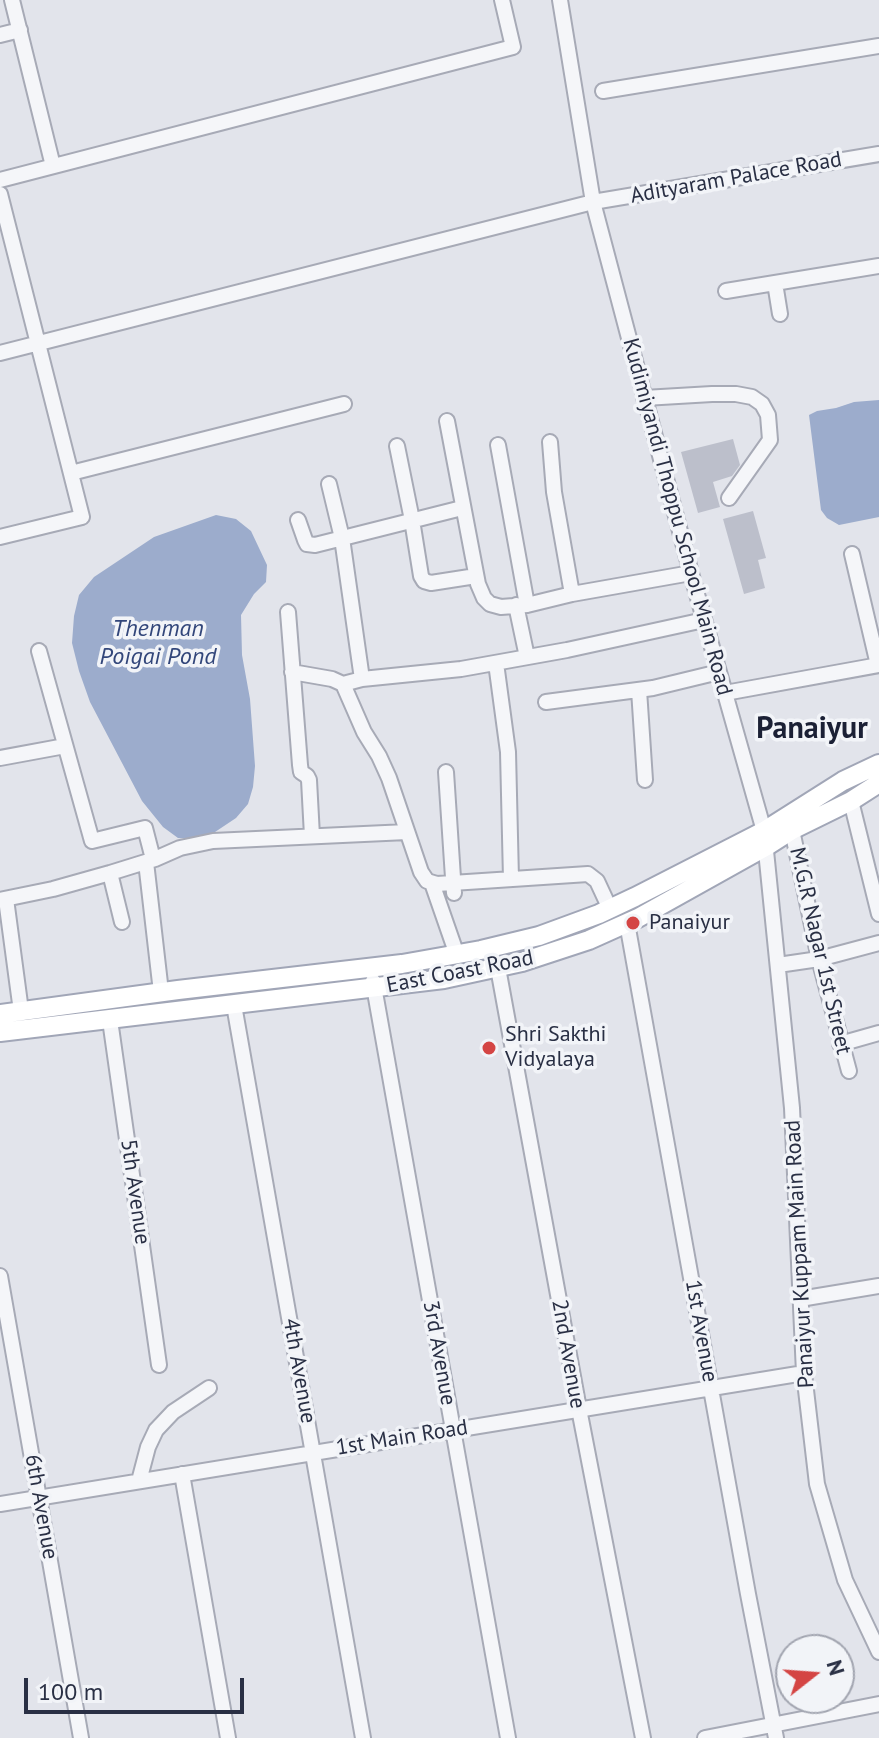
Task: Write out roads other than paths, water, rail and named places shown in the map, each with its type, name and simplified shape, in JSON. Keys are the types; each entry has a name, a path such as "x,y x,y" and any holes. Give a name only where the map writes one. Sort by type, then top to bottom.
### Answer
{"main road":[{"name":"East Coast Road","path":"0,1032 444,979 498,968 567,948 627,923 766,838 843,781 879,764"},
{"name":"East Coast Road","path":"0,1014 161,992 371,969 457,955 539,936 610,909 766,838 792,830 851,801 879,783"}],"street":[{"path":"12,0 53,166"},
{"path":"0,180 513,47 502,0"},
{"name":"Kudimiyandi Thoppu School Main Road","path":"560,0 593,202 691,573 766,838"},
{"path":"0,35 20,30"},
{"path":"603,91 879,46"},
{"name":"Adityaram Palace Road","path":"0,353 593,202 879,154"},
{"path":"0,194 82,517 0,537"},
{"path":"726,291 879,266"},
{"path":"775,283 780,314"},
{"path":"644,398 736,394 752,397 762,404 768,415 770,440 729,498"},
{"path":"71,473 344,404"},
{"path":"447,421 476,576 484,598 490,604 501,607 521,605 691,573"},
{"path":"550,442 554,492 572,594"},
{"path":"498,445 527,657"},
{"path":"397,446 419,570 424,581 431,583 476,576"},
{"path":"329,484 342,538 362,679"},
{"path":"298,520 310,545 462,508"},
{"path":"725,693 879,665 852,554"},
{"path":"288,612 301,769 309,780 312,836"},
{"path":"292,672 343,684 496,663 704,620"},
{"path":"39,651 92,841 145,828 161,992"},
{"path":"496,663 507,740 511,879"},
{"path":"546,702 639,690 719,672"},
{"path":"343,684 389,778 421,872 427,881 453,888 511,879 588,874 597,881 610,909"},
{"path":"639,690 645,780"},
{"path":"0,758 65,746"},
{"path":"446,772 453,888"},
{"path":"851,801 879,914"},
{"name":"M.G.R Nagar 1st Street","path":"792,830 819,959 849,1071"},
{"path":"21,1011 3,900 110,873 180,848 213,841 407,832"},
{"name":"Panaiyur Kuppam Main Road","path":"766,838 792,1108 804,1373 817,1484 845,1580 879,1652"},
{"path":"110,873 122,922"},
{"path":"432,883 457,955"},
{"name":"1st Avenue","path":"627,923 775,1732"},
{"path":"778,965 819,959 879,943"},
{"name":"2nd Avenue","path":"498,968 643,1738"},
{"name":"3rd Avenue","path":"371,969 508,1738"},
{"name":"4th Avenue","path":"234,1005 363,1738"},
{"name":"5th Avenue","path":"110,1020 159,1365"},
{"path":"840,1044 879,1033"},
{"name":"6th Avenue","path":"0,1276 81,1738"},
{"path":"800,1299 879,1286"},
{"name":"1st Main Road","path":"0,1504 804,1373"},
{"path":"139,1481 156,1430 173,1412 209,1388"},
{"path":"182,1474 228,1738"},
{"path":"705,1738 775,1732 879,1704"}],"water":[{"path":"879,400 879,517 839,525 821,510 809,415 854,402"},
{"name":"Thenman Poigai Pond","path":"216,515 236,519 251,531 267,565 266,582 241,615 242,655 250,699 255,766 253,787 248,804 236,818 197,839 178,838 163,827 142,801 90,702 72,643 74,616 79,595 94,577 154,537"}],"place":[{"name":"Panaiyur","path":"633,923"},
{"name":"Shri Sakthi Vidyalaya","path":"489,1048"}],"district":[{"name":"Panaiyur","path":"812,729"}]}
